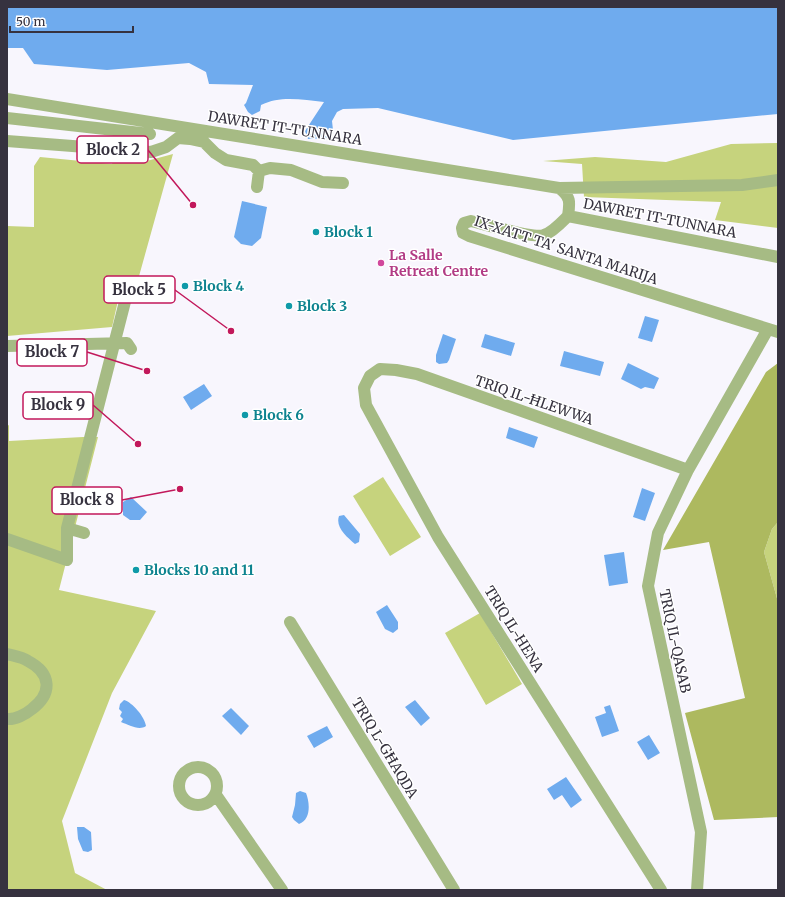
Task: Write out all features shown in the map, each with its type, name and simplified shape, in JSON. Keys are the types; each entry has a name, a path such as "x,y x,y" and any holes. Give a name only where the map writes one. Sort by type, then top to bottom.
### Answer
{"street":[{"name":"DAWRET IT-TUNNARA","path":"7,99 559,188 742,185 778,180"},
{"path":"7,118 150,134"},
{"path":"7,141 151,152 166,147 178,138 190,139 204,142 215,153 226,160 253,165 259,171"},
{"path":"259,171 270,168 291,170 322,182 343,183"},
{"path":"257,188 259,171"},
{"name":"DAWRET IT-TUNNARA","path":"559,188 567,194 570,204 568,216 778,257"},
{"name":"IX-XATT TA' SANTA MARIJA","path":"568,216 556,228 543,236 528,235 471,221 464,223 462,228 463,233 469,236 773,331"},
{"path":"7,539 67,560 67,528 129,286"},
{"name":"TRIQ IL-QASAB","path":"697,890 701,832 648,586 658,533 688,470 773,331"},
{"path":"7,346 127,343 131,349"},
{"name":"TRIQ IL-ĦLEWWA","path":"370,376 380,369 417,374 688,470"},
{"name":"TRIQ IL-HENA","path":"370,376 364,388 366,405 438,537 661,890"},
{"path":"67,528 84,533"},
{"name":"TRIQ L-GĦAQDA","path":"290,622 454,890"},
{"path":"7,654 27,660 37,666 44,674 46,683 46,694 40,703 28,712 11,719 7,719"},
{"path":"216,795 282,890"}],"green space":[{"path":"778,143 778,228 715,220 721,202 584,197 582,164 543,161 595,157 666,162 731,144"},
{"path":"173,154 136,287 122,283 112,327 7,336 7,226 34,227 34,166 40,157 112,164 115,157 143,162"},
{"path":"778,363 778,522 772,529 764,552 778,602 778,817 714,820 685,713 745,698 709,542 663,550 766,372"},
{"path":"9,425 9,441 98,437 59,590 156,611 112,693 62,821 75,873 107,890 7,890 7,426"},
{"path":"383,477 421,537 390,556 353,496"},
{"path":"778,522 778,602 764,552 772,529"},
{"path":"480,613 522,684 486,705 445,633"}],"water":[{"path":"7,7 778,7 778,114 513,140 378,108 343,109 337,112 332,121 333,130 326,131 328,138 308,139 305,131 324,102 300,99 276,100 261,105 260,111 252,115 248,112 244,105 253,85 209,84 206,72 189,63 107,70 34,64 23,48 7,48"},
{"path":"242,201 267,207 261,238 252,246 241,244 234,237"},
{"path":"645,316 659,320 652,342 638,338"},
{"path":"443,334 456,339 447,363 439,364 436,362 436,355"},
{"path":"485,334 515,343 511,356 481,347"},
{"path":"564,351 604,362 600,376 560,366"},
{"path":"628,363 659,378 654,389 645,387 641,389 621,379"},
{"path":"204,384 212,396 191,410 183,397"},
{"path":"509,427 538,437 534,448 506,438"},
{"path":"642,488 655,493 645,521 633,517"},
{"path":"131,497 147,512 140,520 130,520 123,515 123,502"},
{"path":"344,515 360,534 359,542 355,544 342,532 340,528 338,520 339,516"},
{"path":"624,552 628,583 609,586 604,555"},
{"path":"387,605 398,622 398,629 393,633 385,629 376,612"},
{"path":"124,700 138,710 146,726 137,728 121,722 123,719 120,716 122,712 119,709 120,704"},
{"path":"415,700 430,718 421,726 405,707"},
{"path":"610,705 619,731 602,737 595,717 606,713 604,707"},
{"path":"231,708 249,726 241,735 222,716"},
{"path":"327,726 333,737 314,748 307,736"},
{"path":"649,735 660,753 648,760 637,742"},
{"path":"566,777 582,800 571,808 562,795 554,800 547,789"},
{"path":"300,791 306,793 309,806 306,819 299,824 292,817 296,793"},
{"path":"77,827 84,827 91,832 92,850 88,852 83,851 78,839"}],"place":[{"name":"Block 2","path":"193,205"},
{"name":"Block 1","path":"316,232"},
{"name":"La Salle Retreat Centre","path":"381,263"},
{"name":"Block 4","path":"185,286"},
{"name":"Block 3","path":"289,306"},
{"name":"Block 5","path":"231,331"},
{"name":"Block 7","path":"147,371"},
{"name":"Block 6","path":"245,415"},
{"name":"Block 9","path":"138,444"},
{"name":"Block 8","path":"180,489"},
{"name":"Blocks 10 and 11","path":"136,570"}]}
